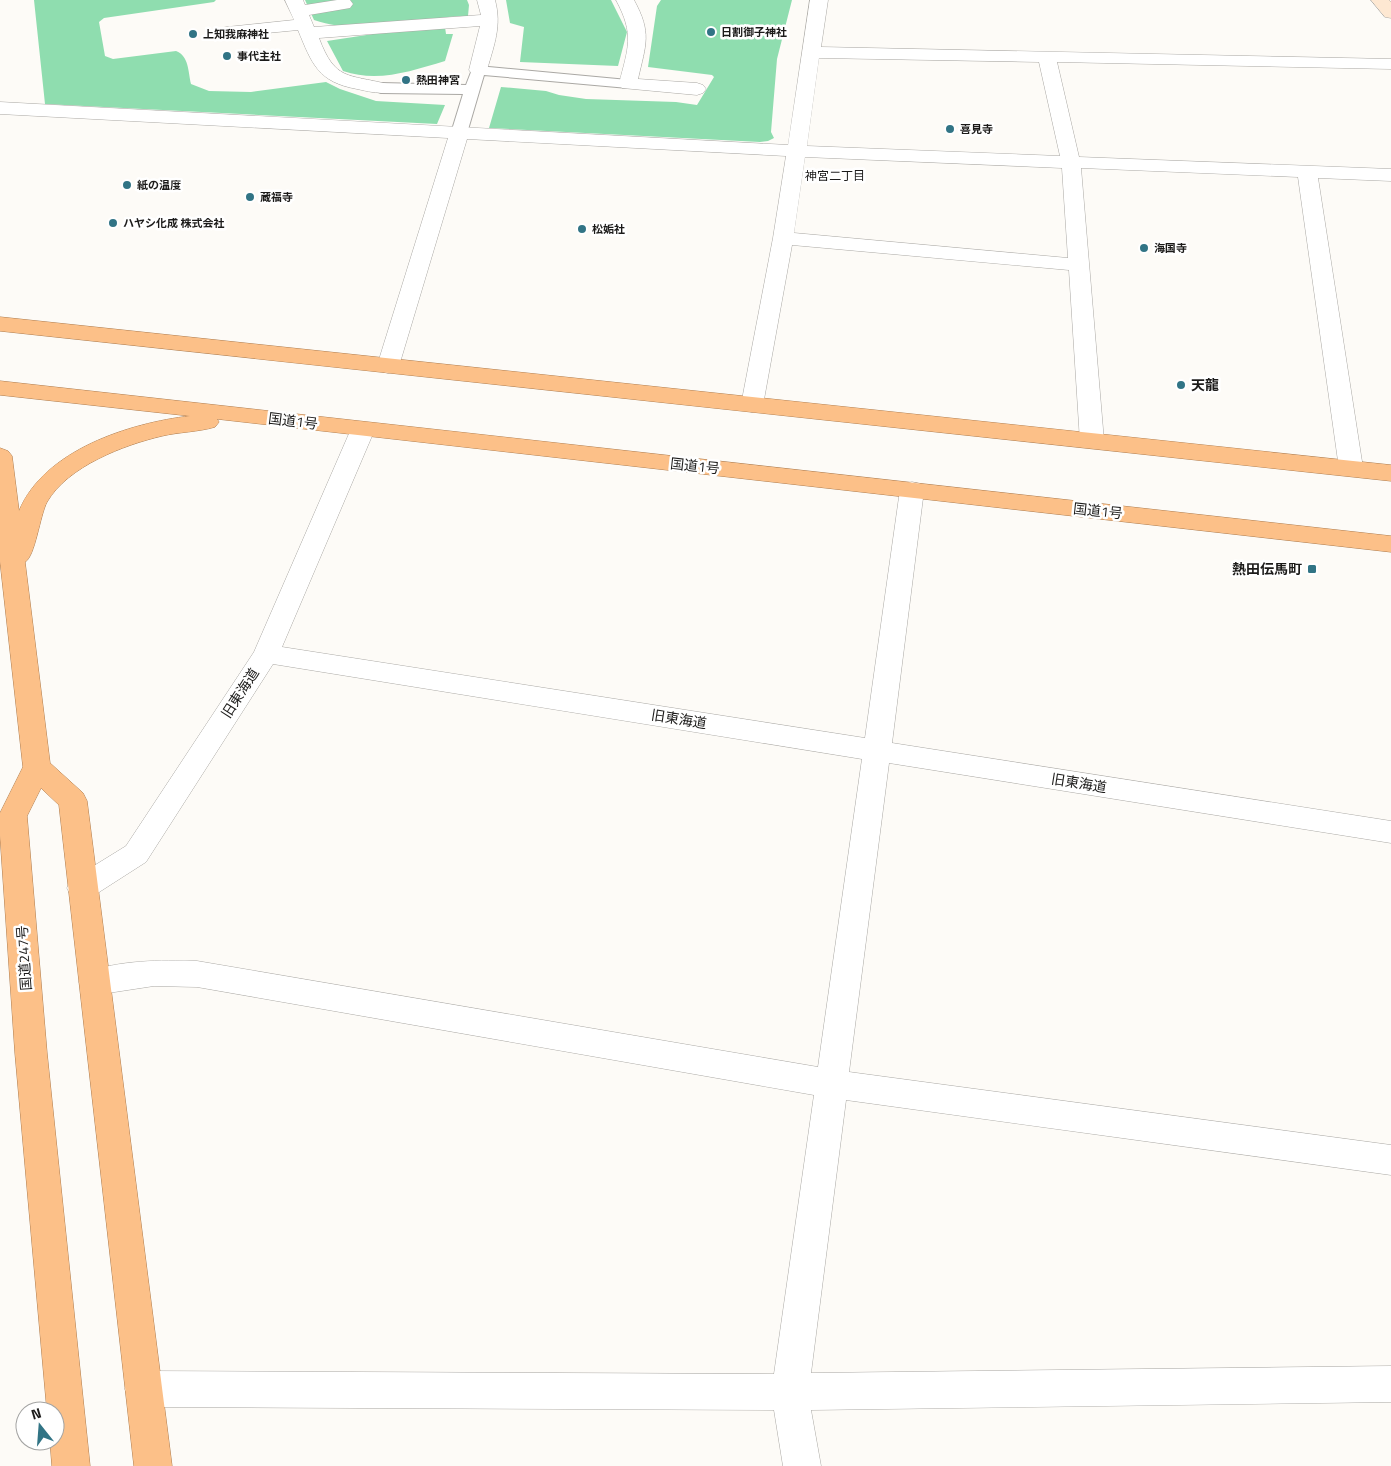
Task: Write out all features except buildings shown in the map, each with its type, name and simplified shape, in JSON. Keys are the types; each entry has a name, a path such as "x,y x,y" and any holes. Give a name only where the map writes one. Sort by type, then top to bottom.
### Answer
{"highway":[{"path":"0,324 1391,473"},
{"name":"国道1号","path":"0,388 1391,544"},
{"path":"15,576 27,521 40,494 63,471 94,452 120,440 160,428 195,423 273,419"},
{"path":"0,456 37,767 73,801 82,888 102,1028 153,1466"},
{"name":"国道247号","path":"37,767 13,816 31,1053 71,1466"}],"main road":[{"path":"1380,0 1391,13"}],"street":[{"path":"478,70 490,20 486,0"},
{"path":"752,405 783,238 819,0"},
{"path":"632,3 639,30 638,46 628,84 697,90"},
{"path":"226,32 302,17 344,4"},
{"path":"302,17 490,20"},
{"path":"302,17 312,46 330,74 341,80 361,86 381,88"},
{"path":"812,52 1391,64"},
{"path":"1047,56 1070,162 1092,441"},
{"path":"0,108 796,151 1391,175"},
{"path":"388,366 459,133"},
{"path":"1307,172 1351,468"},
{"path":"783,238 1078,265"},
{"path":"266,654 363,429"},
{"path":"802,1466 790,1392 912,490"},
{"name":"旧東海道","path":"82,888 136,854 266,654 1391,832"},
{"path":"95,982 154,973 197,974 831,1084 1391,1160"},
{"path":"143,1389 790,1392 1391,1384"}],"lane":[{"path":"459,133 478,70 628,84"},
{"path":"381,88 472,90"}],"green space":[{"path":"34,0 216,0 214,2 104,18 99,22 105,56 113,59 176,51 186,60 191,84 209,91 251,92 326,82 340,89 376,101 445,105 437,124 45,104"},
{"path":"305,0 467,0 469,5 468,16 362,27 329,24 314,20"},
{"path":"506,0 611,0 627,32 618,66 520,62 524,27 510,23"},
{"path":"661,0 792,0 777,59 771,132 774,138 760,142 489,128 501,87 546,91 586,99 676,102 697,105 714,77 712,75 648,67 657,6"},
{"path":"445,27 446,34 453,34 445,61 382,76 369,76 343,71 327,41 406,29"}],"place":[{"name":"日割御子神社","path":"711,32"},
{"name":"上知我麻神社","path":"193,34"},
{"name":"事代主社","path":"227,56"},
{"name":"熱田神宮","path":"406,80"},
{"name":"喜見寺","path":"950,129"},
{"name":"紙の温度","path":"127,185"},
{"name":"蔵福寺","path":"250,197"},
{"name":"ハヤシ化成 株式会社","path":"113,223"},
{"name":"松姤社","path":"582,229"},
{"name":"海国寺","path":"1144,248"},
{"name":"天龍","path":"1181,385"},
{"name":"熱田伝馬町","path":"1312,569"}],"district":[{"name":"神宮二丁目","path":"835,176"}]}
